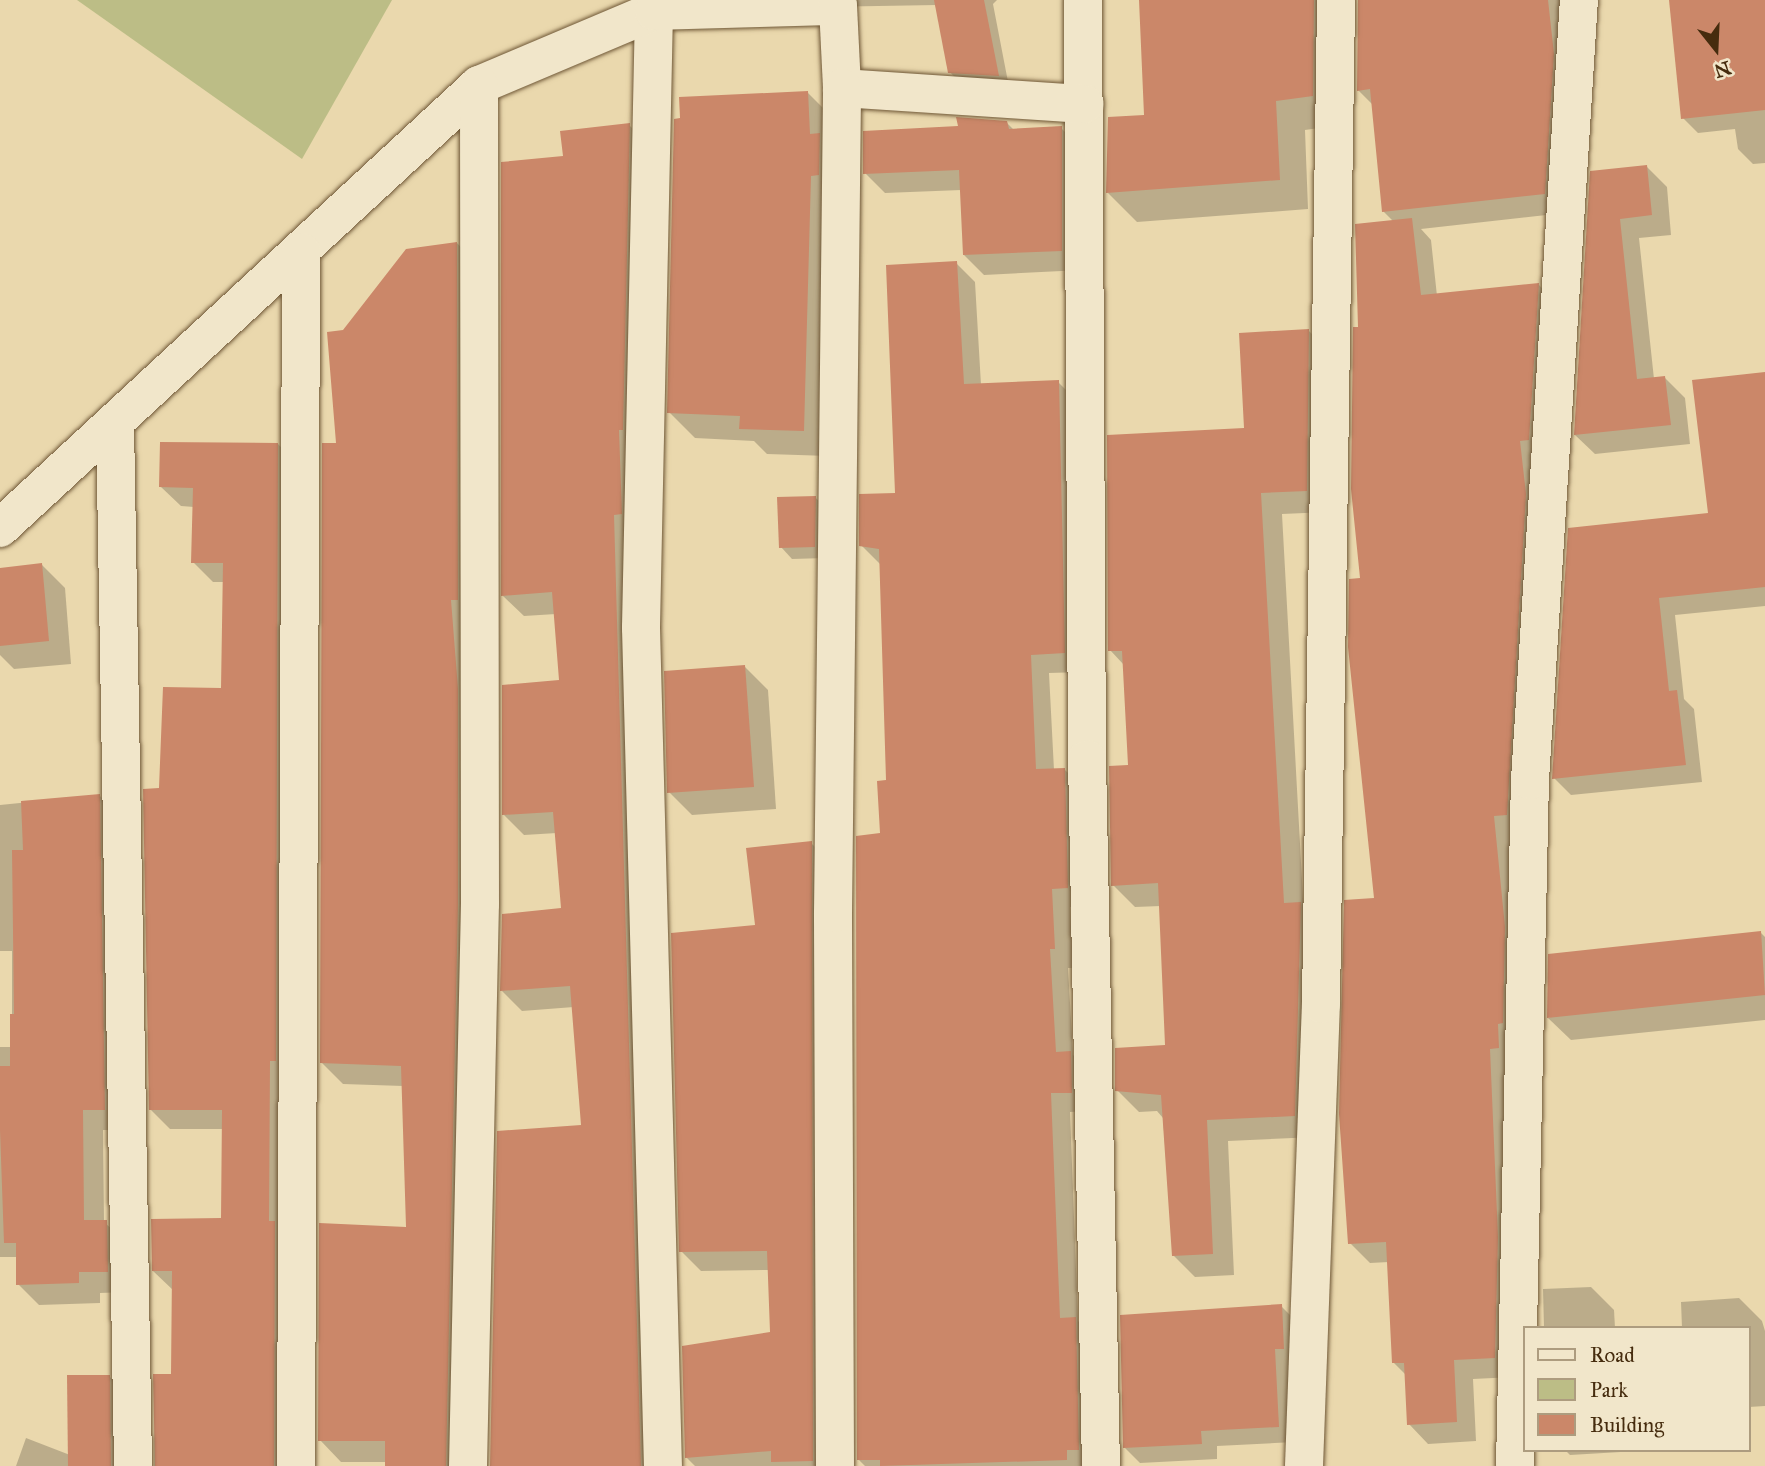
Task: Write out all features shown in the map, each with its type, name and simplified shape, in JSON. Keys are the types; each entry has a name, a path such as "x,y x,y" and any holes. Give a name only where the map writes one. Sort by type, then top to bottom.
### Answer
{"street":[{"path":"1083,0 1087,759 1101,1466"},
{"path":"1304,1466 1321,1004 1336,0"},
{"path":"1516,1466 1530,780 1579,0"},
{"path":"0,528 480,85 654,11 838,6 842,88 834,899 835,1466"},
{"path":"654,11 642,628 663,1466"},
{"path":"468,1466 480,904 480,85"},
{"path":"842,88 1084,104"},
{"path":"296,1466 302,252"},
{"path":"115,423 133,1466"}],"green space":[{"path":"77,0 392,0 302,159"}],"building":[{"path":"934,0 984,0 999,76 948,73"},
{"path":"1139,0 1314,0 1313,96 1276,101 1280,180 1106,193 1108,117 1144,115"},
{"path":"1358,0 1548,0 1554,54 1545,194 1382,212 1370,89 1357,91"},
{"path":"1669,0 1765,0 1765,110 1681,119"},
{"path":"808,91 810,134 820,133 819,175 811,176 804,431 739,429 740,416 667,413 674,119 680,118 679,97"},
{"path":"956,117 1007,121 1009,129 1062,126 1062,251 963,255 959,170 863,174 863,131 958,126"},
{"path":"630,123 623,430 619,430 622,514 614,515 641,1466 490,1466 497,1131 581,1125 570,986 500,991 502,914 561,908 553,812 502,815 502,685 559,680 552,592 501,596 501,162 563,156 560,131"},
{"path":"1647,165 1652,215 1620,219 1637,379 1665,376 1671,425 1574,435 1590,171"},
{"path":"1412,218 1421,295 1539,283 1529,440 1520,441 1526,494 1507,815 1494,816 1505,927 1503,1023 1498,1024 1499,1048 1490,1049 1498,1237 1495,1358 1454,1360 1457,1422 1407,1425 1404,1363 1392,1363 1386,1242 1348,1244 1339,1114 1344,900 1374,898 1348,647 1349,579 1360,578 1351,489 1353,327 1358,327 1355,224"},
{"path":"457,242 458,600 451,600 458,689 458,904 446,1466 385,1466 385,1441 318,1441 319,1223 406,1227 401,1066 320,1063 322,443 336,443 327,332 343,330 406,249"},
{"path":"957,261 964,384 1059,380 1065,653 1031,655 1036,769 1065,768 1068,888 1052,889 1055,949 1050,949 1056,1052 1071,1051 1072,1093 1051,1093 1060,1318 1076,1317 1079,1450 1067,1450 1067,1460 880,1466 880,1460 857,1460 856,836 880,833 877,781 886,780 879,549 859,546 859,494 895,493 886,265"},
{"path":"1309,329 1307,491 1261,493 1284,903 1301,902 1295,1116 1207,1120 1213,1254 1172,1256 1161,1095 1115,1091 1115,1048 1165,1045 1158,883 1111,886 1109,766 1128,765 1122,651 1108,651 1107,435 1244,428 1239,333"},
{"path":"1765,372 1765,587 1659,598 1669,691 1677,690 1686,765 1552,779 1568,528 1708,513 1692,380"},
{"path":"160,442 278,443 276,1061 270,1061 269,1221 275,1221 274,1466 155,1466 153,1374 171,1374 172,1271 152,1271 151,1219 221,1218 222,1110 149,1110 143,789 159,788 163,687 221,688 223,563 191,563 193,488 159,487"},
{"path":"816,496 815,547 779,548 777,497"},
{"path":"42,563 49,641 0,646 0,568"},
{"path":"745,665 754,787 667,793 664,671"},
{"path":"100,794 105,1110 83,1110 84,1220 107,1220 108,1272 79,1272 79,1283 16,1285 16,1243 4,1243 0,1130 0,1066 10,1066 10,1014 14,1014 12,850 23,850 21,801"},
{"path":"812,841 813,1461 771,1462 771,1451 685,1458 682,1346 770,1332 767,1251 679,1252 671,933 755,925 746,848"},
{"path":"1761,931 1765,995 1547,1018 1548,954"},
{"path":"1282,1304 1284,1349 1275,1349 1279,1427 1201,1431 1202,1444 1123,1448 1120,1315"},
{"path":"67,1375 110,1375 111,1466 68,1466"}]}
